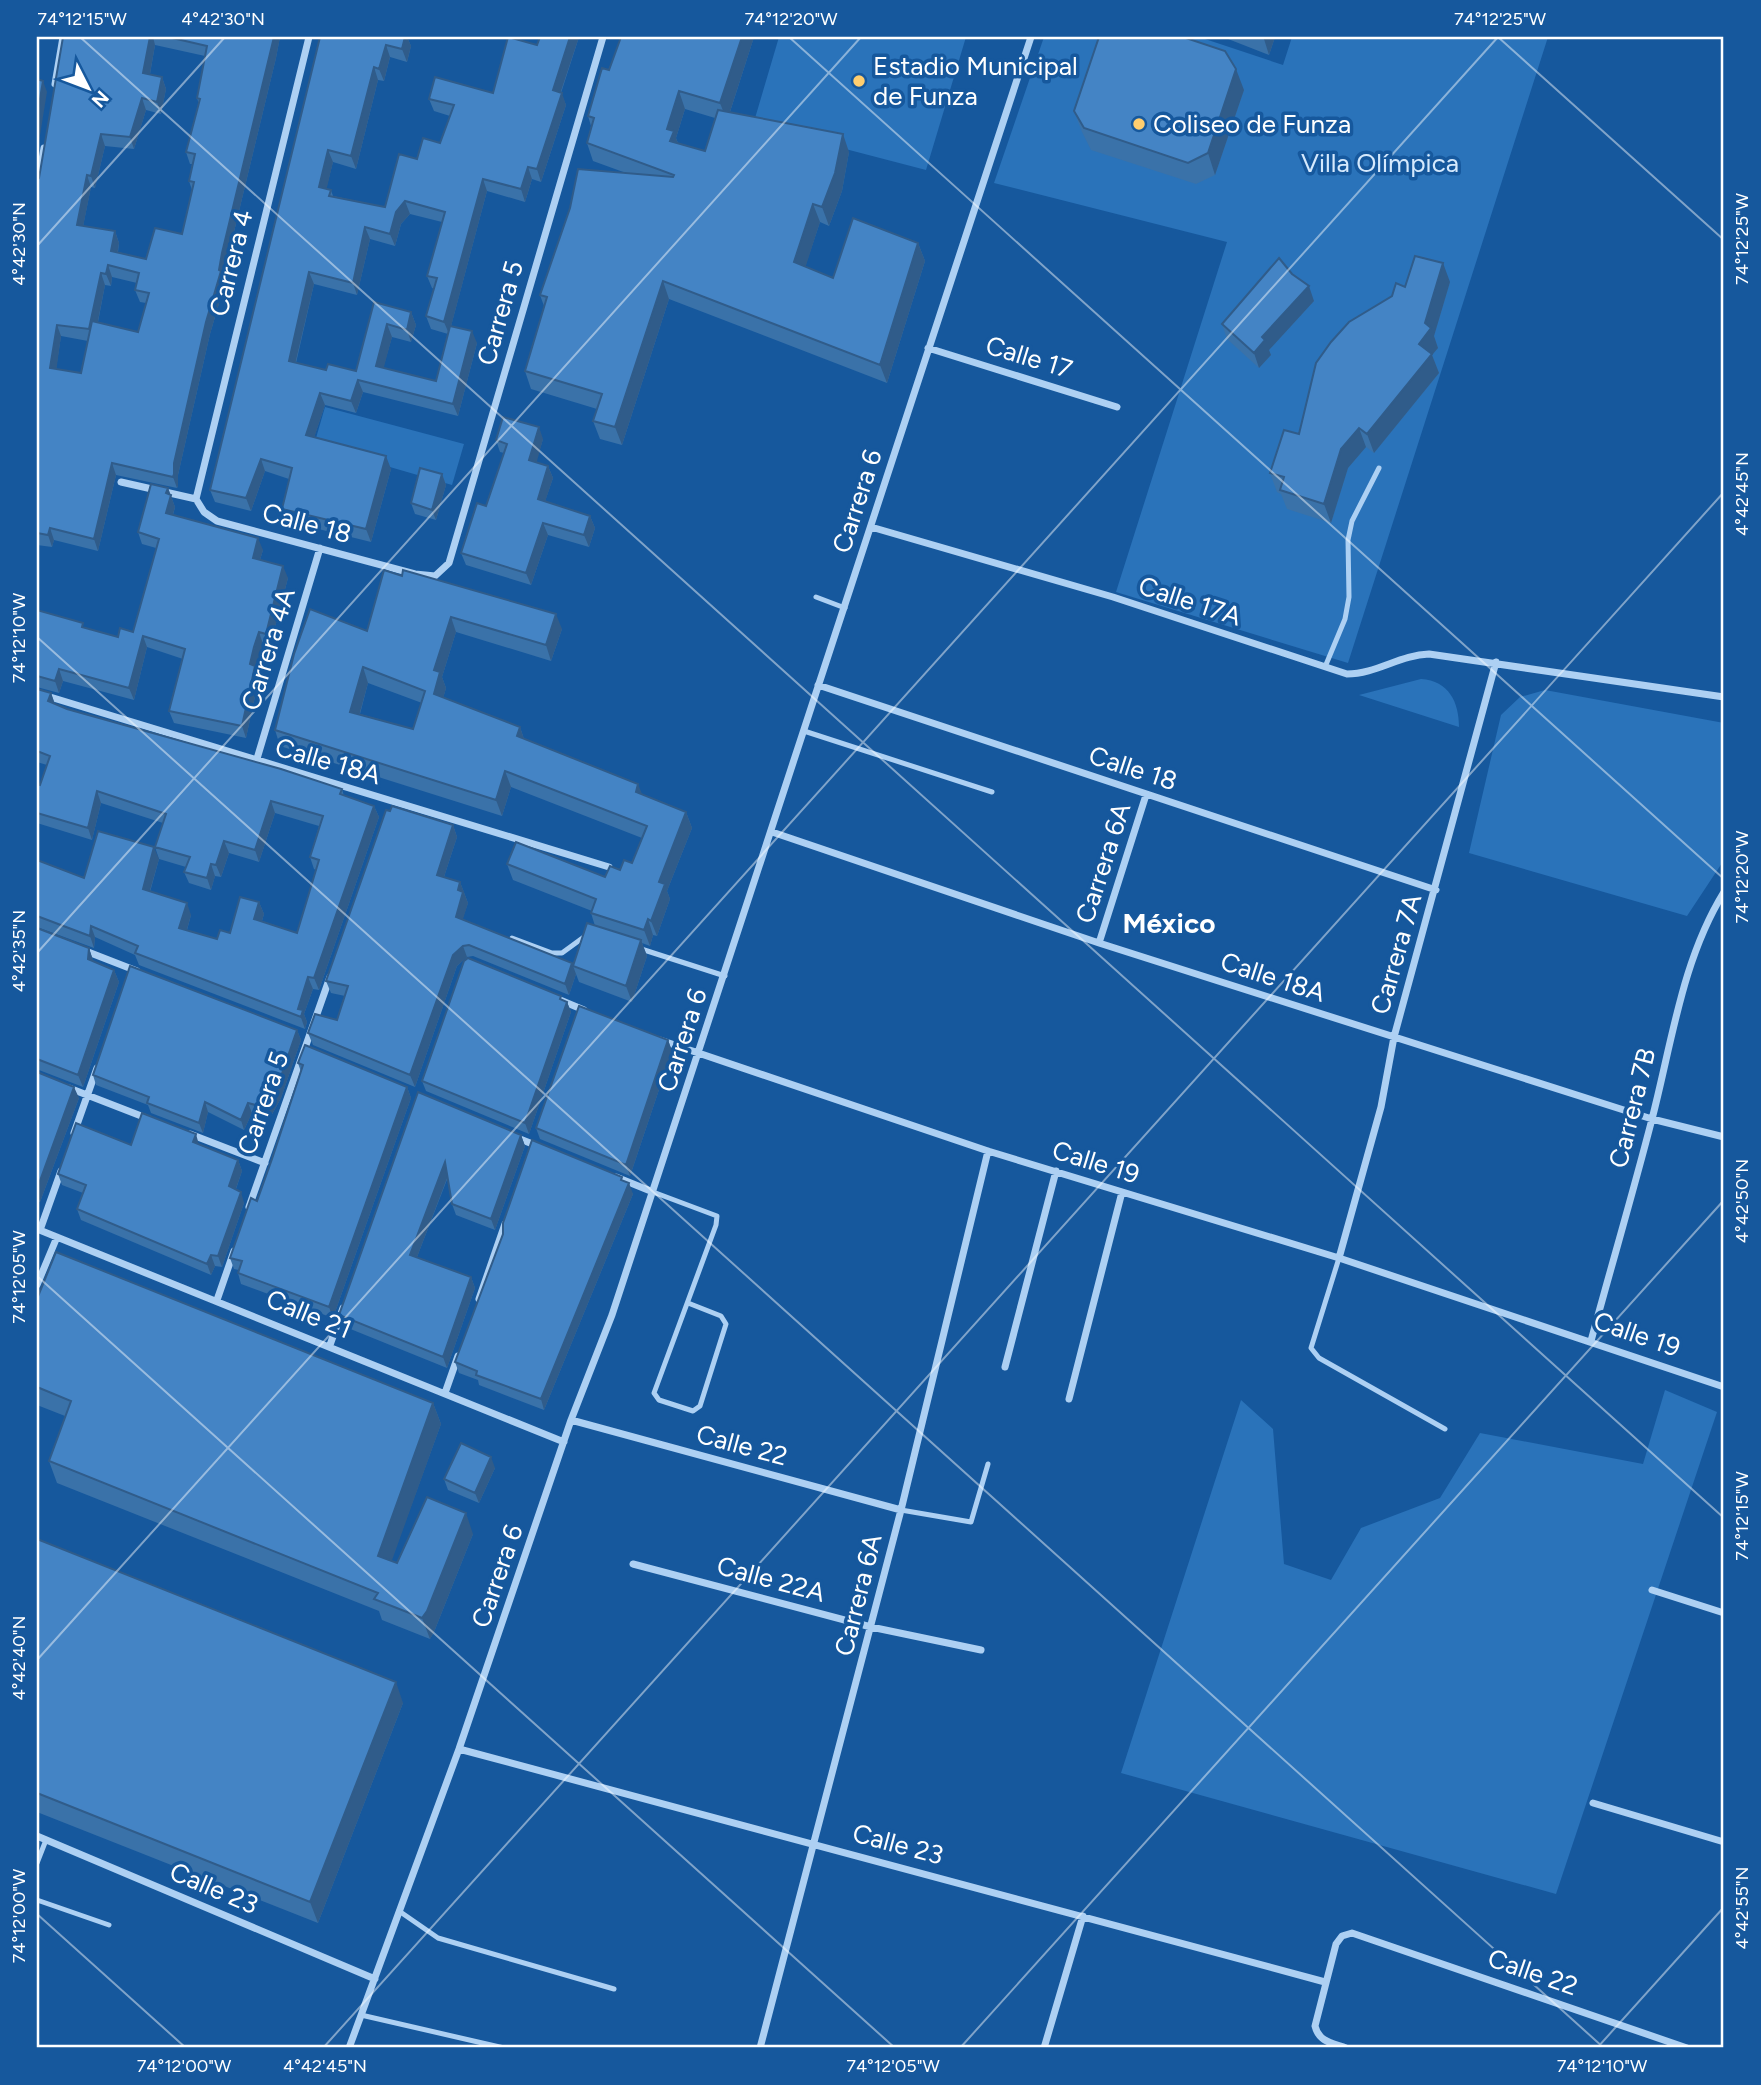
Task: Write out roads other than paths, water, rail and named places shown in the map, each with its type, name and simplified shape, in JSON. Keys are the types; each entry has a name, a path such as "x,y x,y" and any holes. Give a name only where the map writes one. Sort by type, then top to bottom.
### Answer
{"street":[{"path":"55,88 63,37"},
{"name":"Carrera 4","path":"196,499 309,37"},
{"name":"Carrera 5","path":"415,574 435,576 449,563 603,37"},
{"name":"Carrera 6","path":"349,2048 459,1749 571,1420 612,1315 1031,37"},
{"path":"37,189 46,138"},
{"name":"Calle 17","path":"928,348 1117,407"},
{"path":"121,482 196,499"},
{"name":"Calle 18","path":"196,499 204,512 217,521 415,574"},
{"name":"Calle 17A","path":"872,527 1113,597 1325,667 1357,674 1408,656 1429,654 1724,697"},
{"name":"Carrera 4A","path":"256,762 320,548"},
{"name":"Carrera 7A","path":"1339,1258 1381,1107 1394,1037 1496,663"},
{"name":"Calle 18","path":"818,685 1436,890"},
{"name":"Calle 18A","path":"37,693 256,762 609,867"},
{"name":"Carrera 6A","path":"1099,943 1146,795"},
{"path":"386,814 391,801"},
{"name":"Calle 18A","path":"772,832 1099,943 1652,1119 1724,1137"},
{"name":"Carrera 7B","path":"1591,1341 1652,1119 1687,974 1705,923 1724,891"},
{"path":"72,946 143,973"},
{"name":"Carrera 5","path":"247,1213 334,965"},
{"path":"126,981 130,968"},
{"path":"554,997 591,1013"},
{"path":"575,1021 579,1008"},
{"path":"296,1032 309,1037"},
{"name":"Calle 19","path":"651,1037 988,1151 1339,1258 1724,1387"},
{"path":"305,1048 317,1054"},
{"path":"71,1144 100,1057"},
{"path":"62,1086 163,1124"},
{"path":"176,1129 264,1163"},
{"path":"529,1158 538,1132"},
{"path":"508,1134 546,1150"},
{"name":"Carrera 6A","path":"760,2048 901,1510 988,1151"},
{"path":"39,1229 66,1157"},
{"path":"1005,1367 1056,1171"},
{"path":"605,1173 653,1192"},
{"path":"1069,1399 1122,1192"},
{"path":"478,1302 510,1210"},
{"name":"Calle 21","path":"39,1229 564,1442"},
{"path":"37,1285 57,1237"},
{"path":"217,1300 239,1238"},
{"path":"330,1345 349,1293"},
{"path":"445,1393 464,1341"},
{"name":"Calle 22","path":"571,1420 901,1510"},
{"name":"Calle 22A","path":"633,1564 871,1628 981,1650"},
{"path":"1651,1590 1724,1613"},
{"name":"Calle 23","path":"459,1749 1325,1982"},
{"path":"1594,1803 1724,1842"},
{"name":"Calle 23","path":"37,1836 374,1979"},
{"path":"1044,2048 1083,1916"},
{"name":"Calle 22","path":"1325,1982 1336,1944 1342,1936 1352,1933 1687,2048"},
{"path":"1325,1982 1315,2026 1317,2035 1346,2048"}],"lane":[{"path":"1325,667 1345,619 1349,597 1348,540 1352,521 1379,468"},
{"path":"816,597 845,608"},
{"path":"804,731 992,792"},
{"path":"512,938 552,953 562,953 585,934 596,934"},
{"path":"635,947 725,976"},
{"path":"653,1192 716,1216 716,1225 654,1392 659,1400 693,1411 700,1406 726,1324 721,1316 688,1303"},
{"path":"1339,1258 1311,1348 1319,1358 1445,1429"},
{"path":"901,1510 971,1522 988,1464"},
{"path":"37,1863 46,1840"},
{"path":"37,1900 110,1926"},
{"path":"399,1911 438,1938 614,1989"},
{"path":"361,2015 504,2048"}],"place":[{"name":"Estadio Municipal de Funza","path":"859,81"},
{"name":"Coliseo de Funza","path":"1139,124"}],"district":[{"name":"México","path":"1169,923"}],"park label":[{"name":"Villa Olímpica","path":"1380,163"}]}
